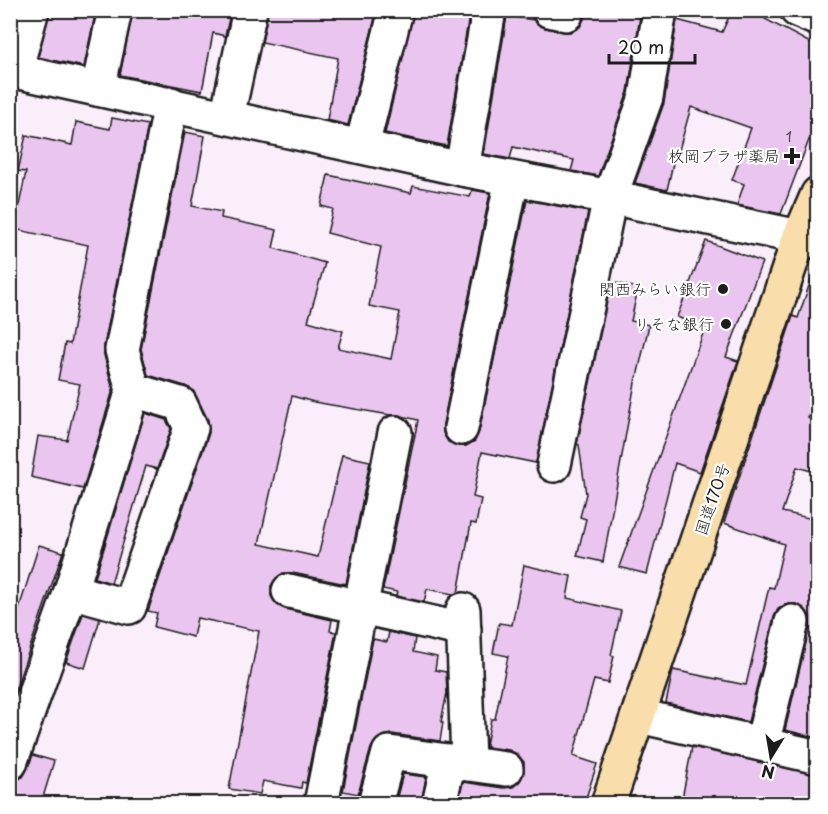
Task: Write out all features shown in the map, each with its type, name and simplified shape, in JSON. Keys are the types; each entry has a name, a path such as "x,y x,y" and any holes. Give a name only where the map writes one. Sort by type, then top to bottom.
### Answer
{"highway":[{"name":"国道170号","path":"608,804 809,239 818,194"}],"street":[{"path":"32,10 13,70 462,169 610,197 809,239"},
{"path":"98,88 115,10"},
{"path":"227,117 250,10"},
{"path":"362,146 396,10"},
{"path":"462,169 489,10"},
{"path":"549,10 566,14 567,10"},
{"path":"554,465 610,197 646,96 660,10"},
{"path":"797,10 818,19"},
{"path":"10,763 71,591 133,390 122,350 171,104"},
{"path":"460,428 512,179"},
{"path":"71,591 129,607 191,428 180,404 133,390"},
{"path":"321,804 395,433"},
{"path":"289,591 360,607 463,619 459,763 439,804"},
{"path":"762,744 792,622"},
{"path":"639,716 818,757"},
{"path":"375,804 389,753 506,769"}],"building":[{"path":"50,10 96,10 84,67 38,57"},
{"path":"133,10 231,10 225,36 213,33 202,91 120,75"},
{"path":"268,10 377,10 348,125 327,120 338,58 262,42"},
{"path":"414,10 470,10 447,146 385,133"},
{"path":"585,10 641,10 628,92 598,176 571,171 574,160 513,147 510,159 484,154 507,16 534,20 545,28 571,32 580,27"},
{"path":"732,10 769,10 765,19 818,47 818,143 809,140 781,214 737,205 744,184 732,180 751,128 691,107 679,150 676,150 667,190 635,183 664,103 677,20 722,32"},
{"path":"112,118 148,125 104,346 104,355 113,390 83,489 31,477 38,436 67,440 80,384 58,380 65,343 70,344 88,245 14,229 26,172 18,171 26,135 72,145 76,122 110,129"},
{"path":"185,132 205,136 192,206 222,212 221,218 277,230 273,248 325,263 308,321 343,331 338,348 391,359 400,312 369,306 381,247 327,233 333,209 321,206 328,175 411,193 413,186 470,197 472,190 490,193 443,424 443,433 448,442 458,446 466,446 475,441 479,432 527,200 588,212 536,463 482,452 473,497 481,499 476,524 471,523 458,593 427,589 424,602 396,596 397,592 383,589 418,420 292,396 259,544 318,557 342,455 370,461 346,584 283,573 271,586 271,596 277,605 332,620 330,631 336,632 306,783 302,782 301,788 263,781 260,794 229,789 259,631 197,618 193,637 154,627 157,613 148,611 209,433 208,420 193,390 148,375 141,349"},
{"path":"706,241 762,262 726,357 738,361 700,472 675,463 647,574 619,567 705,328 677,317"},
{"path":"813,274 818,274 818,392 808,418 818,421 818,473 797,467 782,512 818,520 818,738 785,730 810,626 810,616 805,609 796,604 786,604 778,609 774,617 748,722 666,703 673,670 746,685 769,587 774,588 784,544 724,523 793,316 798,318"},
{"path":"611,282 638,288 631,321 649,325 636,377 603,562 577,556 586,519 580,517 586,494 577,444"},
{"path":"145,413 166,420 171,429 157,469 146,466 111,583 95,578"},
{"path":"39,545 63,552 10,705 10,637"},
{"path":"524,565 571,576 567,598 621,611 611,655 614,656 608,683 594,680 573,756 597,764 584,804 458,804 463,782 503,788 513,787 520,781 524,772 524,762 517,754 509,750 486,747 486,745 491,719 495,719 508,656 493,653 499,623 512,625"},
{"path":"83,614 100,619 85,668 66,662"},
{"path":"389,632 415,638 413,652 437,657 435,670 446,672 447,693 440,741 392,734 382,736 371,748 358,794 343,791 373,639 387,642"},
{"path":"692,747 818,775 818,804 681,804"},
{"path":"33,755 54,761 41,804 11,804 18,779 23,777"},
{"path":"403,774 426,777 421,804 395,804"}],"place":[{"name":"枚岡プラザ薬局","path":"792,156"},
{"name":"関西みらい銀行","path":"723,289"},
{"name":"りそな銀行","path":"726,324"}]}
